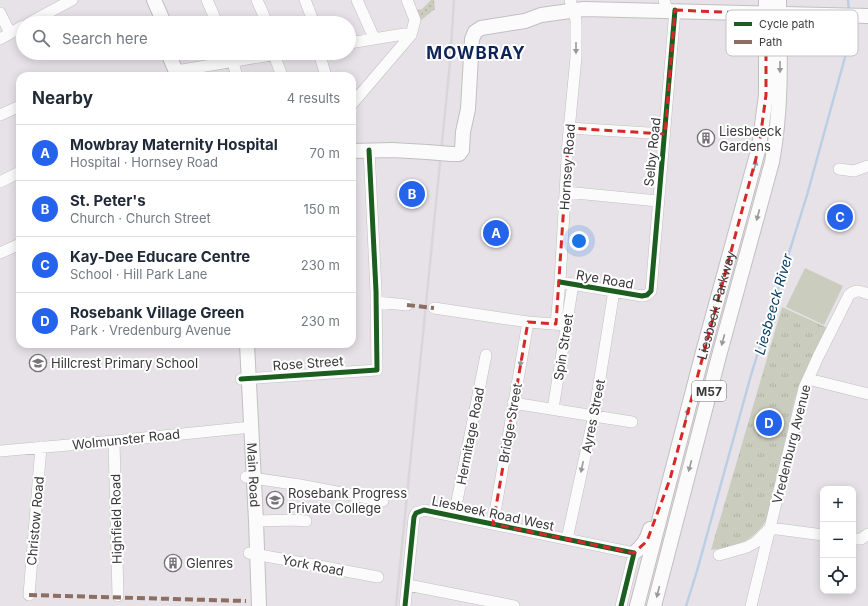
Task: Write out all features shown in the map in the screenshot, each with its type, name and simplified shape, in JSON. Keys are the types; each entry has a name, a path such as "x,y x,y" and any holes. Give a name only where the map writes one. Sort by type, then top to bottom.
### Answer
{"main road":[{"path":"145,0 152,16"},
{"path":"154,0 161,16"},
{"name":"Liesbeek Parkway","path":"771,9 779,0"},
{"path":"356,151 392,150 451,154 460,152 468,109 475,29 525,21 572,5 782,10"},
{"name":"Liesbeek Parkway","path":"637,606 759,146 766,95 768,56"},
{"name":"Liesbeek Parkway","path":"654,606 715,370 772,162 779,105 780,56"},
{"path":"173,60 180,72"},
{"path":"178,60 181,72"},
{"name":"Main Road","path":"240,348 245,378"},
{"name":"Main Road","path":"247,348 245,378 247,427 254,554 259,606"},
{"name":"Main Road","path":"250,478 256,521 251,606"},
{"path":"634,553 642,547 647,540 670,479"}],"street":[{"path":"42,16 72,0"},
{"path":"207,0 214,16"},
{"path":"257,0 263,16"},
{"path":"305,0 311,16"},
{"path":"357,0 374,38"},
{"path":"356,100 398,53 411,35 415,20 407,0"},
{"name":"Hornsey Road","path":"561,324 560,282 565,192 569,128 576,57 576,20 572,5"},
{"name":"Selby Road","path":"647,295 651,291 652,286 658,201 665,134 669,7"},
{"path":"0,13 10,33"},
{"path":"0,39 16,30"},
{"path":"356,42 404,34 411,35"},
{"path":"390,36 397,44 398,53"},
{"path":"184,72 222,60"},
{"path":"232,60 236,72"},
{"path":"276,60 280,72"},
{"path":"320,60 325,72"},
{"path":"0,115 16,108"},
{"path":"569,128 665,134"},
{"path":"369,150 376,302 407,305"},
{"path":"839,169 854,170 868,166"},
{"path":"0,182 16,174"},
{"path":"565,192 658,201"},
{"path":"0,253 16,246"},
{"name":"Rye Road","path":"560,282 642,296 647,295"},
{"name":"Spin Street","path":"553,409 561,324 573,284"},
{"name":"Vredenburg Avenue","path":"751,606 800,398 818,357 849,295 857,290 868,294"},
{"name":"Ayres Street","path":"567,539 594,416 614,291"},
{"name":"Rose Street","path":"245,378 377,370 376,302"},
{"path":"434,308 528,322 561,324"},
{"name":"Bridge Street","path":"493,524 528,322"},
{"name":"Hermitage Road","path":"454,516 486,355"},
{"path":"808,379 868,394"},
{"path":"513,403 632,422"},
{"name":"Wolmunster Road","path":"0,451 247,427"},
{"name":"Highfield Road","path":"114,441 118,596"},
{"name":"Christow Road","path":"29,595 41,447"},
{"path":"250,478 300,485 383,501"},
{"name":"Liesbeek Road West","path":"408,585 416,513 424,510 634,553"},
{"path":"256,521 294,520 306,522"},
{"path":"719,555 747,547 756,542 770,528 820,535"},
{"path":"856,539 861,539 868,534"},
{"path":"621,606 634,553"},
{"name":"York Road","path":"254,554 378,577"},
{"path":"405,606 408,585 514,606"}],"highlighted area":[{"path":"675,10 766,14 766,95 759,147 670,479 647,541 634,553 493,524 528,322 556,324 569,128 665,134"}],"green space":[{"path":"431,0 434,0 435,9 420,21 414,8 418,10 422,9"},
{"path":"805,268 843,286 824,325 786,307"},
{"path":"782,307 828,328 810,361 795,398 767,519 756,533 743,542 728,547 711,550"}],"waterway":[{"name":"Liesbeeck River","path":"848,0 849,10"},
{"name":"Liesbeeck River","path":"686,606 751,375 807,195 845,56"}],"railway":[{"path":"396,606 450,62 454,0"}],"marked path":[{"path":"407,305 434,308"},
{"path":"29,595 246,601"}],"cycle path":[{"path":"560,282 642,296 647,295 651,291 675,10"},
{"path":"241,379 377,370 376,291 369,150"},
{"path":"405,606 414,517 416,513 424,510 634,553 621,606"}],"place":[{"name":"Liesbeeck Gardens","path":"706,138"},
{"name":"St. Peter's","path":"412,194"},
{"name":"Kay-Dee Educare Centre","path":"840,217"},
{"name":"Mowbray Maternity Hospital","path":"496,233"},
{"name":"Hillcrest Primary School","path":"38,363"},
{"name":"Rosebank Village Green","path":"769,423"},
{"name":"Rosebank Progress Private College","path":"275,500"},
{"name":"Glenres","path":"173,563"}],"district":[{"name":"MOWBRAY","path":"476,53"}]}
